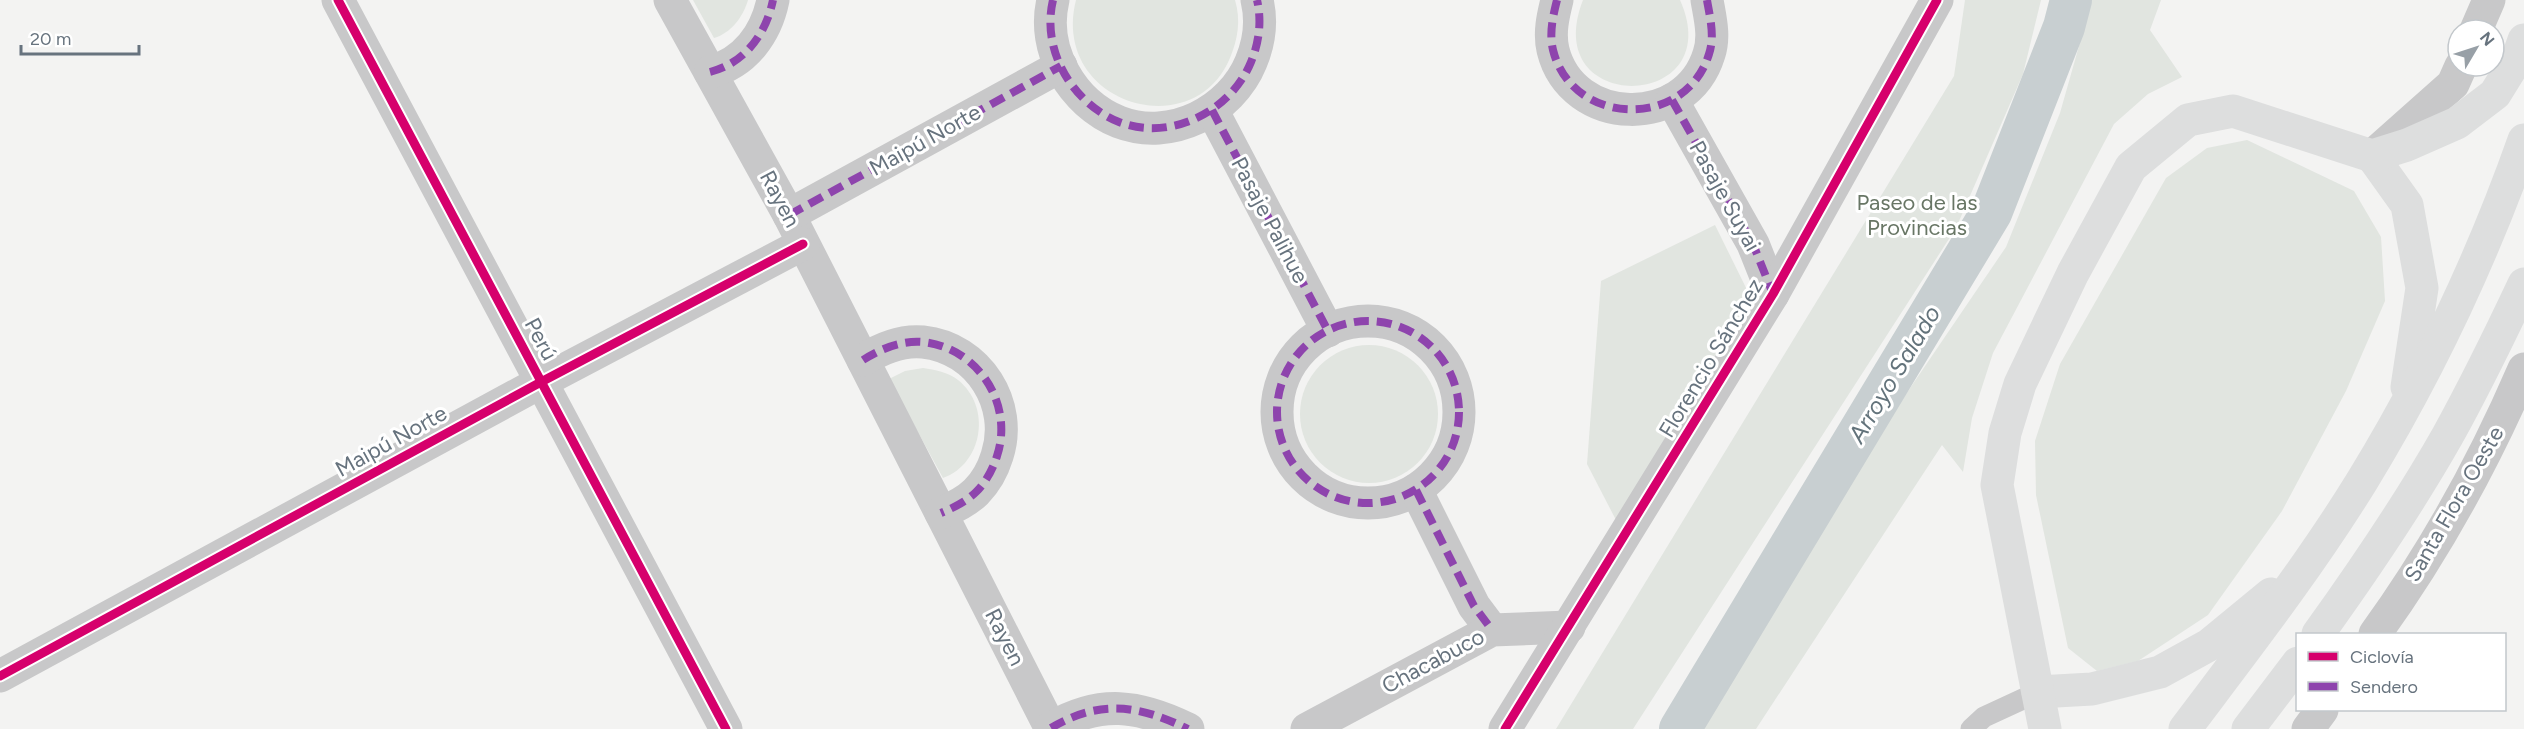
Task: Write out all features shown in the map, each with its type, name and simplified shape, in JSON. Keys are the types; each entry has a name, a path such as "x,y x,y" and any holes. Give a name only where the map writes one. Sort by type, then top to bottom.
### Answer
{"highway":[{"path":"2045,729 1997,485 2006,433 2020,384 2073,273 2131,167 2188,120 2233,111 2372,156 2407,145 2457,123 2495,94 2518,57 2524,40"},
{"path":"2185,729 2307,564 2362,481 2445,330 2505,192 2524,140"},
{"path":"2372,156 2407,205 2422,288 2404,408"},
{"path":"2319,633 2403,510 2447,436 2488,361 2524,284"},
{"path":"2038,692 2092,689 2160,672 2209,645 2307,564"},
{"path":"2248,729 2296,666"}],"street":[{"name":"Perú","path":"338,0 726,729"},
{"name":"Rayen","path":"670,0 789,215 1051,728"},
{"path":"710,72 724,69 747,52 764,30 773,0"},
{"path":"1053,0 1050,15 1053,49 1067,80 1090,105 1120,122 1155,128 1190,122 1221,106 1244,79 1258,46 1260,11 1257,0"},
{"path":"1557,0 1551,23 1553,49 1563,73 1580,93 1602,106 1628,111 1654,109 1672,100 1698,78 1709,54 1712,27 1707,0"},
{"name":"Florencio Sánchez","path":"1505,729 1773,294 1936,0"},
{"path":"2482,18 2490,0"},
{"name":"Maipú Norte","path":"789,215 1061,66"},
{"path":"2372,156 2453,84 2456,78"},
{"name":"Pasaje Suyai","path":"1672,100 1753,244 1773,294"},
{"name":"Pasaje Palihue","path":"1212,110 1328,331"},
{"name":"Maipú Norte","path":"0,676 541,382 803,244"},
{"path":"1372,321 1403,327 1429,344 1448,368 1459,397 1459,427 1449,455 1431,479 1416,490 1407,496 1378,504 1349,503 1322,492 1298,473 1283,447 1276,419 1279,388 1292,360 1314,338 1342,324 1372,321"},
{"path":"862,360 895,345 923,342 950,350 974,364 992,387 1002,413 1002,441 993,469 976,492 941,513"},
{"name":"Santa Flora Oeste","path":"2376,633 2456,509 2505,413 2524,369"},
{"path":"1416,490 1474,606 1492,630"},
{"name":"Chacabuco","path":"1307,729 1492,630 1569,627"},
{"path":"1051,728 1071,716 1111,707 1151,712 1188,729"},
{"path":"2308,729 2321,711"}],"lane":[{"path":"1971,729 1984,717 2038,692"}],"green space":[{"path":"693,0 748,0 736,24 714,38"},
{"path":"1076,0 1235,0 1238,29 1235,44 1230,58 1212,85 1187,101 1158,106 1129,101 1104,87 1084,65 1074,36"},
{"path":"1583,0 1680,0 1688,37 1679,64 1659,80 1633,86 1607,81 1586,65 1576,38"},
{"name":"Paseo de las Provincias","path":"1965,0 2041,0 2023,74 1956,228 1633,729 1556,729 1954,76"},
{"path":"2092,0 2161,0 2150,30 2182,77 2148,94 2114,124 1993,353 1972,418 1963,472 1942,445 1756,729 1699,729 1851,475 2006,247 2060,113"},
{"path":"2247,140 2354,191 2381,237 2385,301 2346,391 2282,511 2208,615 2138,661 2097,671 2068,648 2036,495 2035,441 2060,364 2166,178 2207,148"},
{"path":"1715,225 1752,300 1616,520 1587,464 1601,281"},
{"path":"1369,345 1395,351 1418,365 1432,388 1438,414 1432,440 1418,463 1395,477 1369,483 1343,477 1320,463 1306,440 1300,414 1306,388 1320,365 1343,351"},
{"path":"923,368 946,373 958,380 969,391 976,405 979,419 974,448 967,461 957,471 943,478 889,379 905,371"}],"waterway":[{"name":"Arroyo Salado","path":"1680,729 1991,213 2064,27 2071,0"}],"marked path":[{"path":"710,72 734,62 752,45 765,24 773,0"},
{"path":"1053,0 1050,19 1056,56 1074,88 1087,102 1119,122 1139,127 1159,128 1178,125 1214,108 1242,79 1251,62 1258,40 1257,0"},
{"path":"1557,0 1551,37 1553,50 1564,75 1582,94 1605,105 1630,109 1655,106 1678,96 1696,79 1709,54 1712,40 1707,0"},
{"path":"789,215 1061,66"},
{"path":"1672,100 1753,244 1773,294"},
{"path":"1212,110 1328,331"},
{"path":"1368,321 1403,328 1419,336 1432,348 1444,361 1452,377 1459,412 1452,447 1444,463 1432,476 1419,488 1403,496 1368,503 1333,496 1317,488 1304,476 1292,463 1284,447 1277,412 1284,377 1292,361 1304,348 1317,336 1333,328 1368,321"},
{"path":"863,360 877,352 907,342 923,342 943,347 961,355 976,367 996,399 1001,437 991,470 976,492 960,504 941,513"},
{"path":"1416,490 1474,606 1492,630"},
{"path":"1051,728 1086,713 1103,709 1120,709 1136,710 1188,729"}],"cycle path":[{"path":"338,0 726,729"},
{"path":"1505,729 1773,294 1937,0"},
{"path":"0,676 541,382 803,244"}]}
